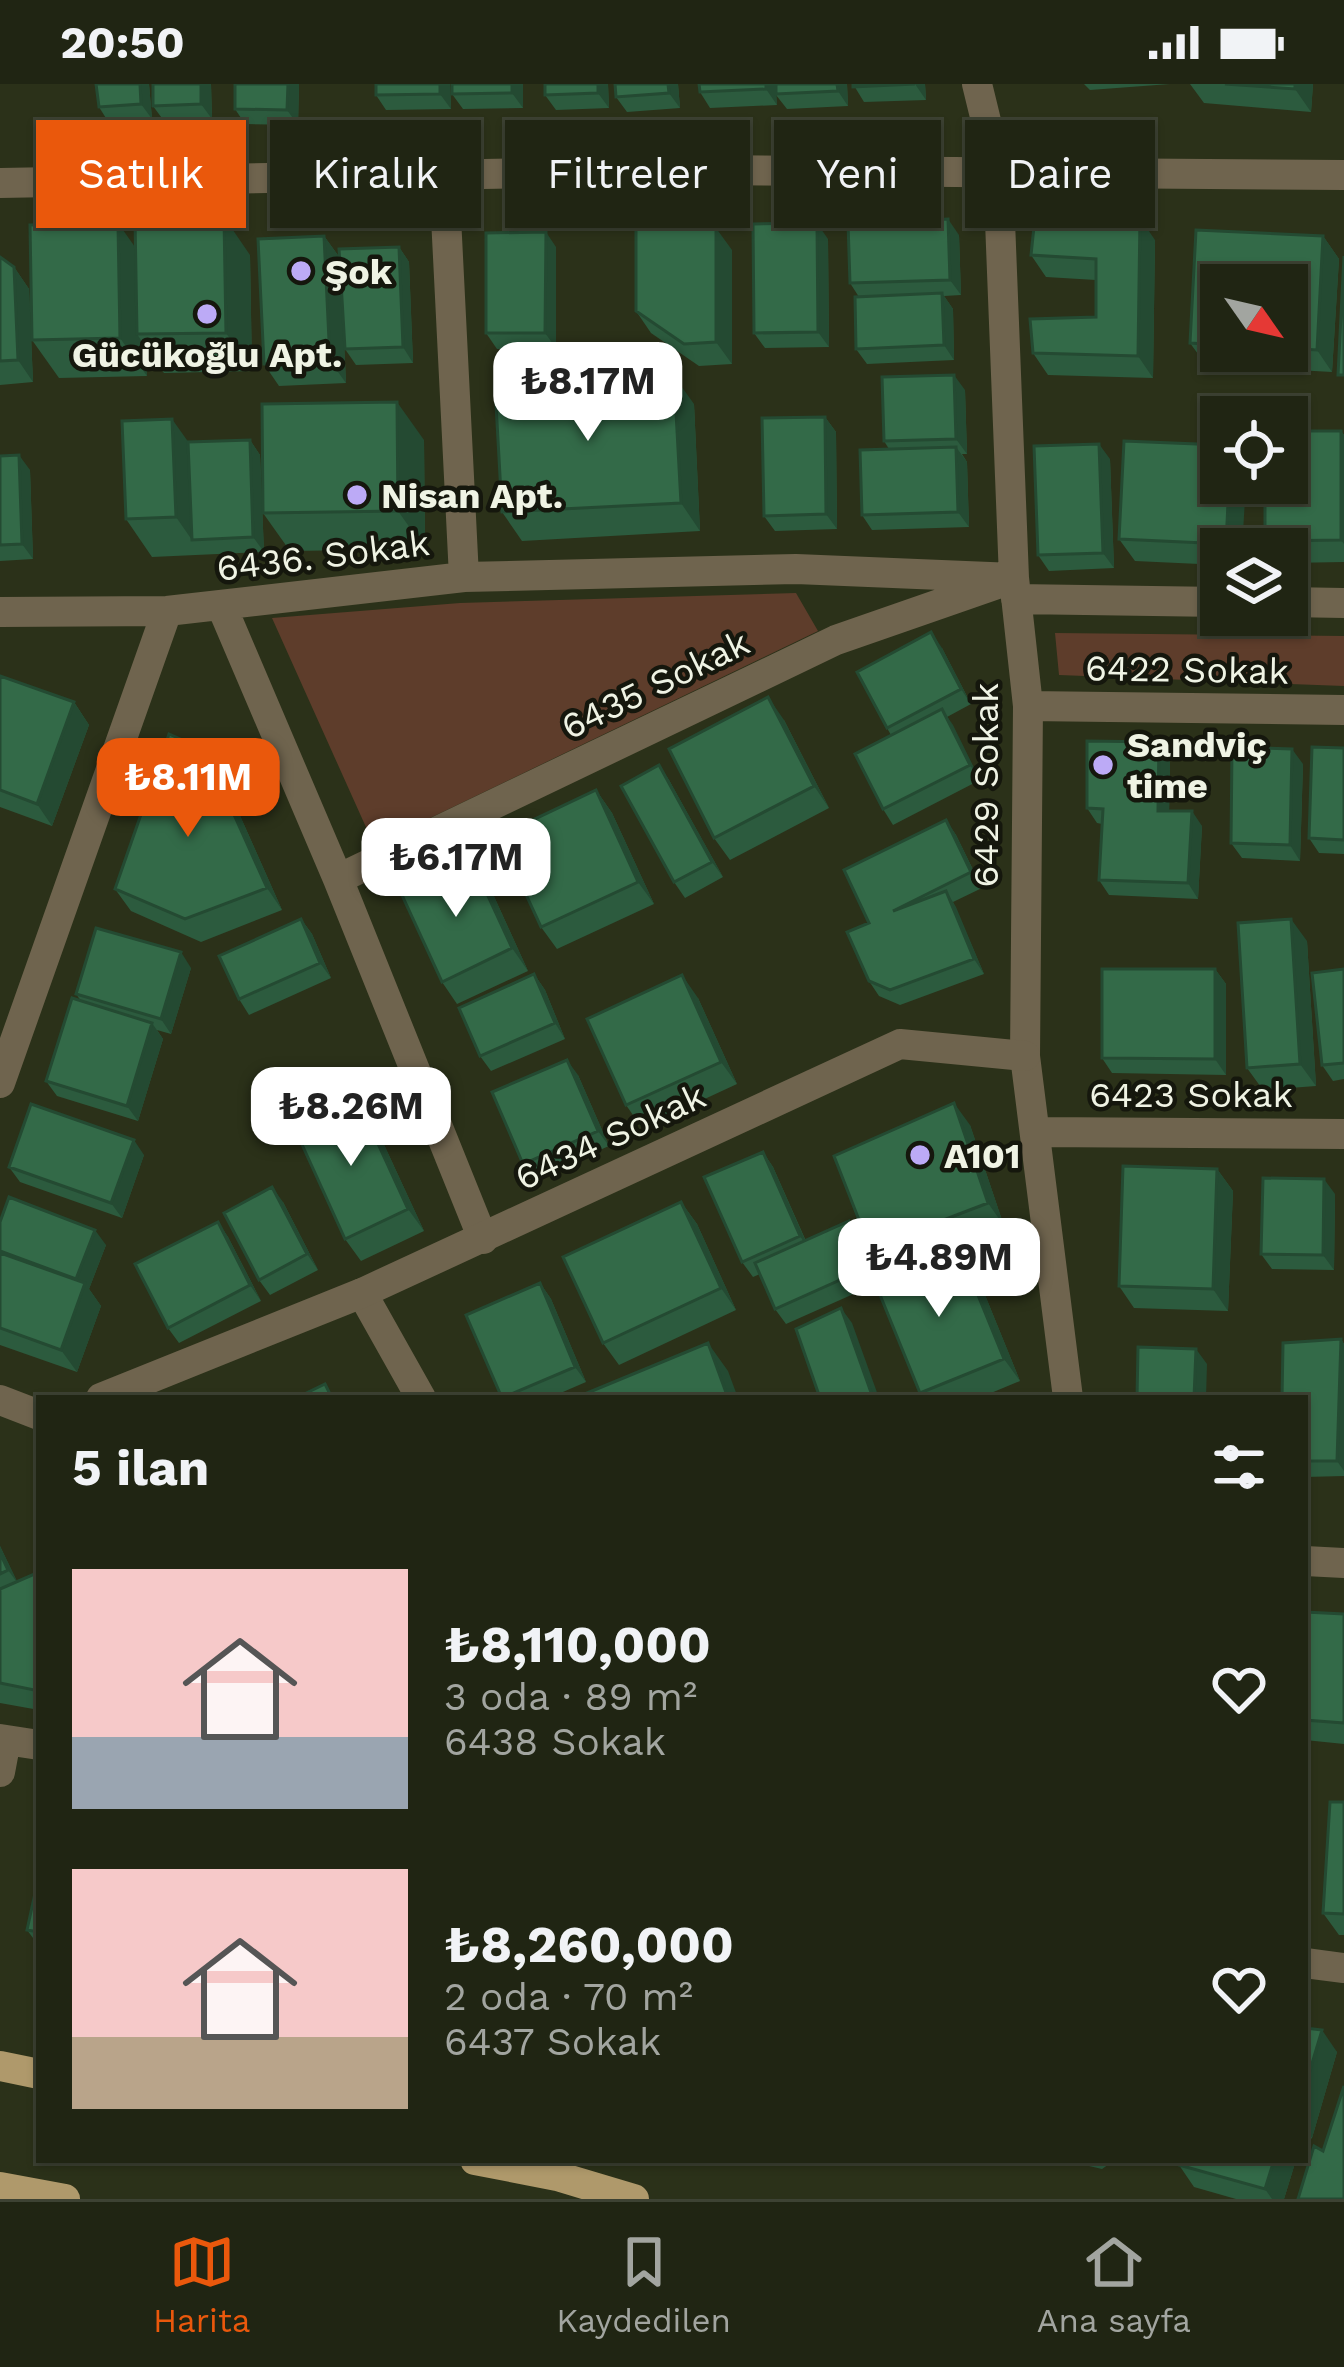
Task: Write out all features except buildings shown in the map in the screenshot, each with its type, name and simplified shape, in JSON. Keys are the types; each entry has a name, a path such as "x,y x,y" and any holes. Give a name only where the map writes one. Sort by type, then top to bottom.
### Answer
{"main road":[{"path":"0,2066 36,2073"},
{"path":"506,2163 558,2168 634,2199"},
{"path":"0,2187 65,2199"}],"street":[{"name":"6429 Sokak","path":"977,84 986,120"},
{"path":"0,153 7,187 270,181"},
{"path":"481,176 965,170"},
{"path":"1155,172 1344,175"},
{"path":"447,228 464,577"},
{"name":"6429 Sokak","path":"1000,228 1015,589 1028,706 1025,1056 1068,1395"},
{"name":"6436. Sokak","path":"0,612 222,607 464,577 796,569 1015,589"},
{"name":"6422 Sokak","path":"1015,589 1200,601"},
{"name":"6435 Sokak","path":"338,879 836,640 1015,589"},
{"name":"6422 Sokak","path":"1308,602 1344,603"},
{"path":"222,607 483,1239"},
{"path":"0,1083 167,611"},
{"name":"6422 Sokak","path":"1028,706 1344,710"},
{"name":"6434 Sokak","path":"108,1395 362,1293 900,1044 1025,1056"},
{"name":"6423 Sokak","path":"1037,1132 1344,1134"},
{"path":"362,1293 419,1395"},
{"path":"0,1400 36,1414"},
{"path":"1308,1561 1344,1564"},
{"path":"0,1772 3,1740 36,1745"},
{"path":"1308,1964 1344,1968"}],"shaded area":[{"path":"796,593 818,631 374,845 272,618 460,603"},
{"path":"1055,633 1344,636 1344,686 1059,675"}],"place":[{"name":"Şok","path":"301,271"},
{"name":"Gücükoğlu Apt.","path":"207,314"},
{"name":"Nisan Apt.","path":"357,495"},
{"name":"Sandviç time","path":"1103,765"},
{"name":"A101","path":"920,1155"}]}
